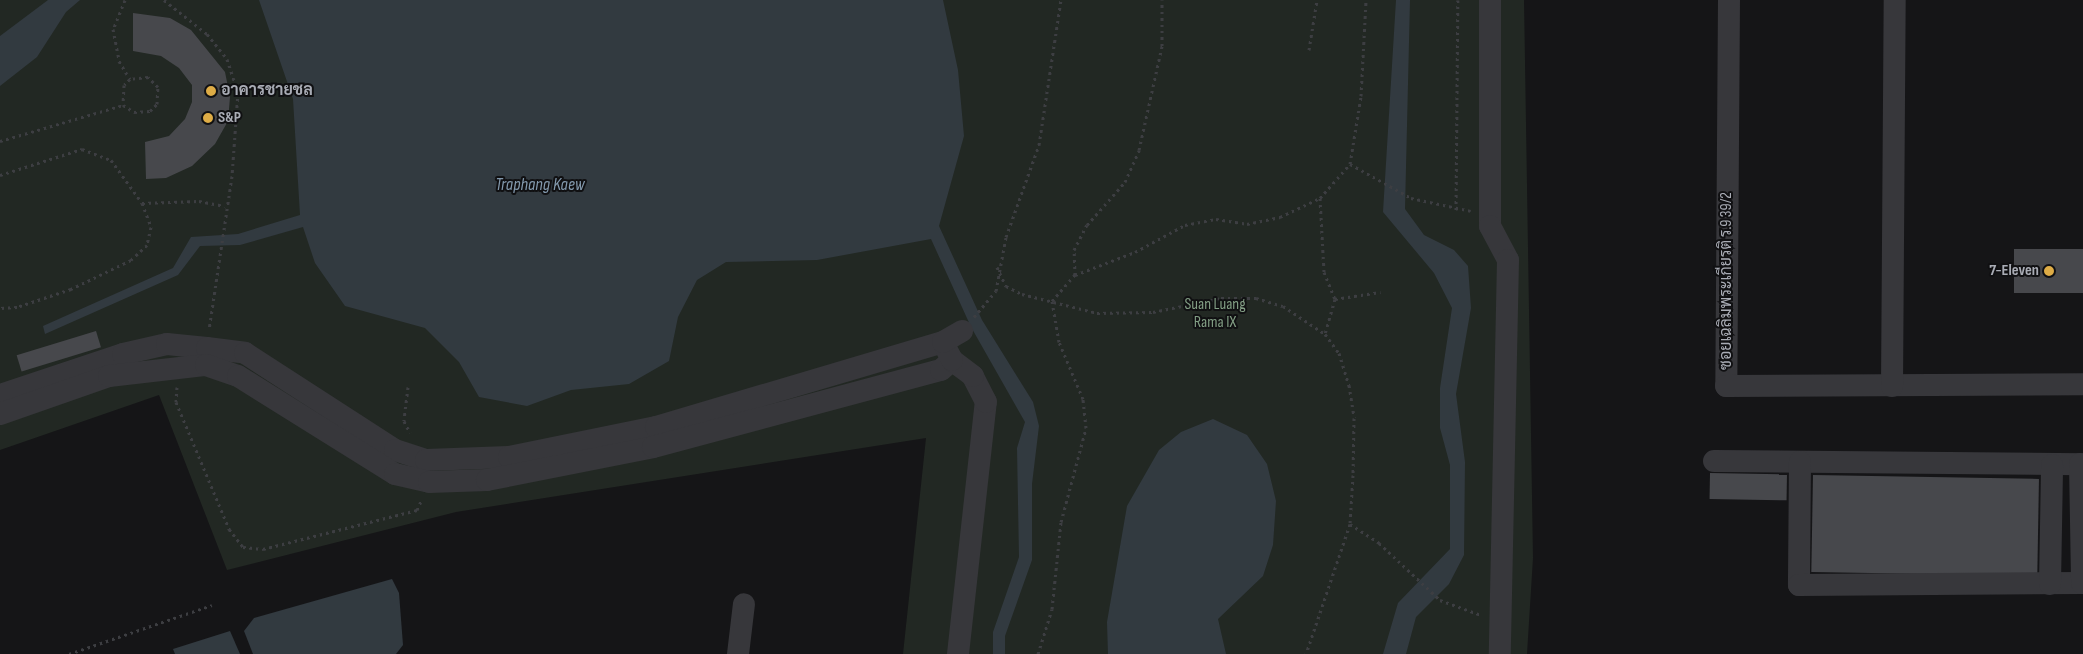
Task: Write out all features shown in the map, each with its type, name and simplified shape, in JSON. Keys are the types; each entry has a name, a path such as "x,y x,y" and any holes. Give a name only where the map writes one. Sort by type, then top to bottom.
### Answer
{"street":[{"path":"1490,0 1490,226 1508,260 1504,624 1500,654"},
{"name":"ซอยเฉลิมพระเกียรติ ร.9 39/2","path":"1729,0 1726,386 2083,384"},
{"path":"1892,386 1894,0"},
{"path":"0,395 123,354 167,344 207,348 246,353 395,450 426,460 509,457 656,428 953,345"},
{"path":"0,414 109,376 178,366 206,365 238,376 395,474 429,482 487,480 653,448 941,370 953,345"},
{"path":"953,345 973,376 986,402 958,654"},
{"path":"1714,461 2082,464 2083,583 1799,585 1800,462"},
{"path":"2050,584 2052,465"},
{"path":"738,654 744,604"}],"path":[{"path":"125,0 113,29 119,61 130,79"},
{"path":"164,0 207,34 227,59 238,92 207,348"},
{"path":"953,345 996,291 997,267 1040,145 1060,0"},
{"path":"1075,275 1074,250 1087,225 1125,182 1139,150 1162,46 1162,0"},
{"path":"1308,50 1317,0"},
{"path":"1052,302 1075,275 1134,252 1185,225 1216,219 1247,224 1280,217 1320,198 1350,164 1362,96 1366,0"},
{"path":"1456,210 1458,0"},
{"path":"0,141 123,105 141,114 150,111 160,96 148,77 130,79 124,85 123,105"},
{"path":"0,176 82,149 111,160 142,203 151,227 147,245 131,260 71,289 17,307 0,308"},
{"path":"1350,164 1379,183 1411,198 1456,210 1490,213"},
{"path":"1320,198 1324,272 1335,299 1325,334"},
{"path":"142,203 173,206 199,201 225,206"},
{"path":"997,267 1006,286 1052,302 1097,314 1182,308 1221,298 1256,298 1283,306 1325,334 1338,353 1354,418 1350,524 1306,654"},
{"path":"1335,299 1380,292"},
{"path":"1038,654 1052,609 1060,522 1086,428 1083,399 1069,372 1052,302"},
{"path":"178,366 176,402 229,529 243,547 263,549 417,510 429,482"},
{"path":"408,387 404,421 426,460"},
{"path":"1350,524 1411,572 1440,600 1504,624"},
{"path":"69,654 212,605"}],"green space":[{"name":"Suan Luang Rama IX","path":"0,0 1524,0 1533,558 1527,654 903,654 926,438 456,512 227,570 159,395 0,450"}],"water":[{"path":"48,0 80,0 66,12 37,57 0,86 0,36"},
{"name":"Traphang Kaew","path":"259,0 943,0 958,70 964,136 939,226 982,320 1033,402 1039,426 1032,484 1032,560 1005,636 1005,654 993,654 993,632 1019,557 1017,448 1025,422 971,327 931,239 817,260 726,262 697,280 678,317 669,361 629,384 571,390 527,406 479,397 459,362 425,328 345,306 315,263 303,227 240,245 200,246 178,275 45,334 43,326 173,268 191,237 238,234 300,215 293,99"},
{"path":"1396,0 1410,0 1405,209 1424,235 1454,250 1468,266 1471,308 1456,394 1465,462 1464,555 1449,584 1416,617 1406,654 1383,654 1398,603 1450,549 1450,465 1440,428 1440,388 1452,308 1434,273 1383,212"},
{"path":"1213,419 1247,435 1267,464 1276,501 1273,545 1263,576 1218,619 1226,654 1108,654 1107,622 1127,506 1159,450 1181,432"},
{"path":"392,579 399,593 403,645 396,654 253,654 244,631 254,618"},
{"path":"230,631 240,654 175,654 173,649"}],"building":[{"name":"อาคารชายชล","path":"133,13 170,18 191,30 225,72 230,97 228,121 215,144 192,166 166,178 146,179 145,142 169,136 185,119 192,102 192,85 179,68 161,56 133,51"},
{"name":"7-Eleven","path":"2014,249 2083,249 2083,293 2014,293"},
{"path":"96,331 101,347 22,372 17,355"},
{"path":"1710,473 1787,474 1787,500 1710,499"},
{"path":"1813,475 2039,479 2037,576 1811,572"}],"place":[{"name":"อาคารชายชล","path":"211,91"},
{"name":"S&P","path":"208,118"},
{"name":"7-Eleven","path":"2049,271"}]}
